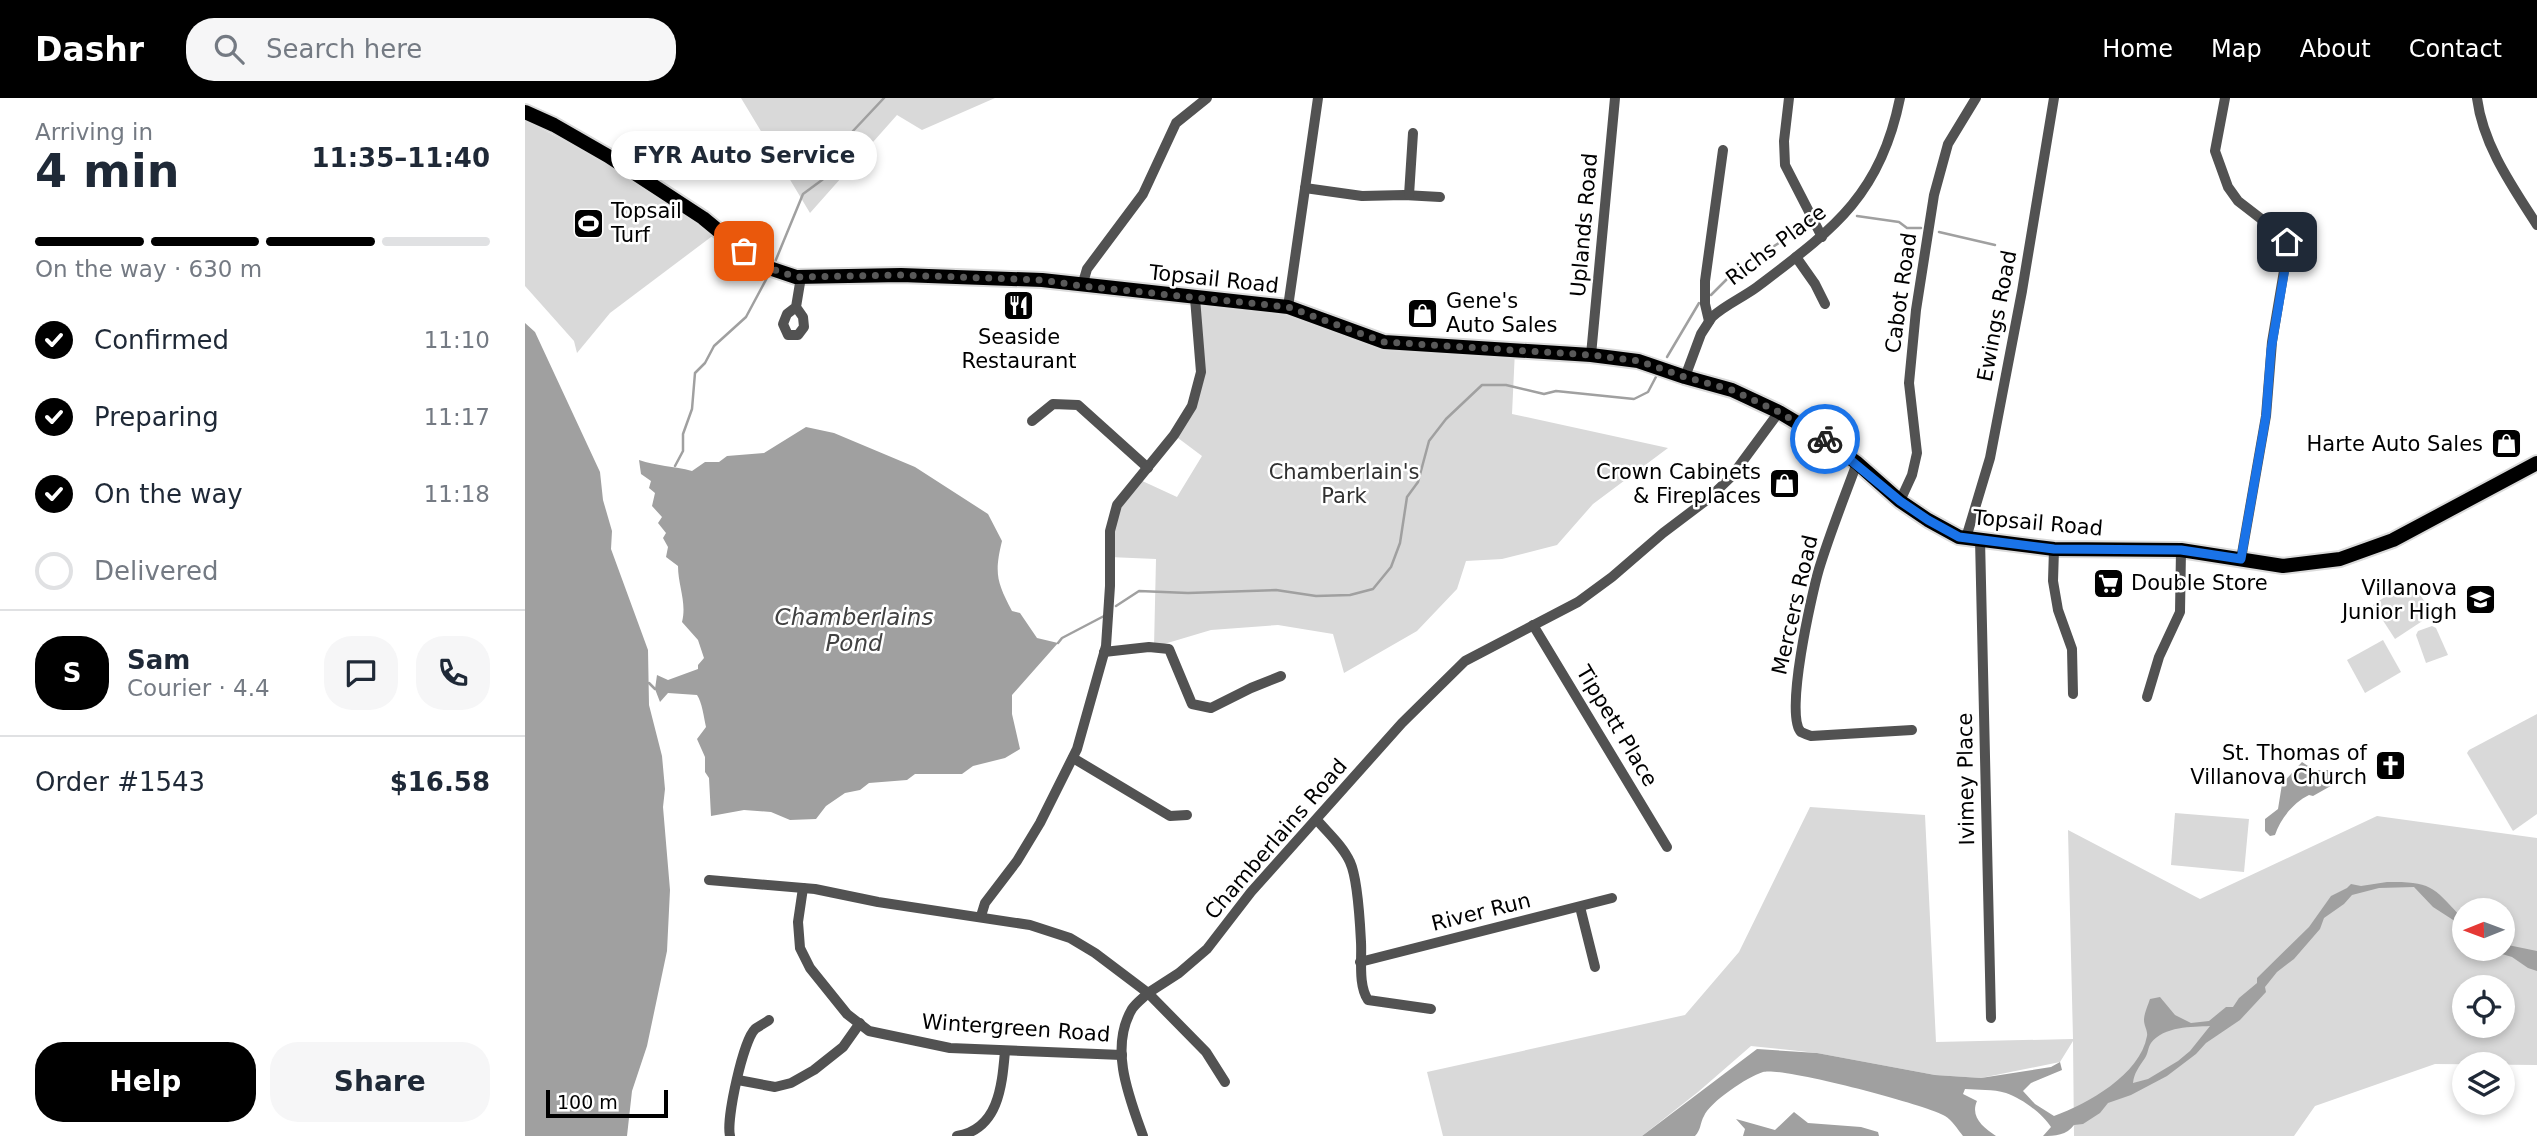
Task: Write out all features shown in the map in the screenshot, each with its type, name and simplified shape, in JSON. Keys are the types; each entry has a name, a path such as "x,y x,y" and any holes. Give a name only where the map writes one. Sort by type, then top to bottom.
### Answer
{"main road":[{"name":"Topsail Road","path":"525,112 608,156 703,218 760,265 801,277 927,276 1042,280 1288,307 1384,342 1591,355 1639,361 1732,390 1779,412 1857,463 1900,501 1959,537 2054,549 2181,550 2283,566 2340,559 2393,540 2537,463"}],"street":[{"path":"1082,286 1087,269 1143,194 1176,123 1207,98"},
{"path":"1288,307 1318,98"},
{"name":"Uplands Road","path":"1591,355 1615,98"},
{"path":"1789,98 1784,165 1822,237"},
{"name":"Richs Place","path":"1685,377 1701,334 1709,321 1720,310 1751,292 1822,237 1851,209 1868,183 1888,139 1900,98"},
{"name":"Cabot Road","path":"1900,501 1912,475 1917,453 1909,383 1916,310 1934,195 1948,144 1976,98"},
{"name":"Ewings Road","path":"1973,538 2022,291 2054,98"},
{"path":"2225,98 2215,151 2228,187 2238,201 2282,235 2288,247 2271,350 2266,416 2241,559"},
{"path":"2477,98 2480,121 2494,151 2537,225"},
{"path":"1409,195 1413,133"},
{"path":"1709,321 1705,304 1705,281 1723,150"},
{"path":"1305,188 1362,196 1440,197"},
{"path":"1796,257 1825,304"},
{"path":"796,307 801,277"},
{"path":"981,916 985,903 1017,861 1040,823 1073,758 1104,652 1110,586 1110,531 1117,505 1174,435 1192,406 1202,372 1195,298"},
{"path":"1032,421 1053,404 1079,405 1148,468"},
{"name":"Chamberlains Road","path":"1148,993 1179,973 1207,949 1251,892 1402,723 1465,661 1578,602 1708,499 1731,477 1779,412"},
{"name":"Mercers Road","path":"1857,463 1818,572 1798,670 1798,726 1802,733 1811,736 1912,730"},
{"name":"Ivimey Place","path":"1973,538 1991,1018"},
{"path":"2054,549 2053,581 2058,610 2072,649 2073,694"},
{"path":"2147,697 2159,657 2180,612 2181,550"},
{"name":"Tippett Place","path":"1533,625 1667,847"},
{"path":"1104,652 1149,647 1169,649 1192,705 1211,708 1281,676"},
{"path":"1073,758 1170,816 1187,815"},
{"path":"1317,820 1351,863 1362,944 1360,962 1364,994 1368,1000 1431,1009"},
{"path":"709,880 803,888 878,902 981,916 1023,923 1070,938 1095,953 1148,993 1206,1052 1225,1082"},
{"name":"Wintergreen Road","path":"803,888 798,922 800,948 810,968 847,1014 869,1031 950,1048 1122,1055"},
{"name":"River Run","path":"1360,962 1612,898"},
{"path":"1580,907 1595,967"},
{"path":"1143,1136 1129,1096 1122,1055 1123,1035 1133,1008 1148,993"},
{"path":"730,1136 728,1127 738,1080 753,1030 769,1020"},
{"path":"738,1080 775,1087 791,1083 814,1070 843,1047 860,1024"},
{"path":"957,1136 967,1134 986,1122 1001,1094 1005,1051"}],"green space":[{"path":"741,98 995,98 922,130 897,115 810,213"},
{"path":"525,120 593,156 715,234 610,313 577,353 574,341 525,286"},
{"name":"Chamberlain's Park","path":"1195,298 1288,307 1384,342 1515,350 1512,414 1668,448 1593,504 1557,545 1502,559 1466,561 1457,589 1417,631 1344,673 1333,634 1278,625 1211,630 1154,647 1156,559 1109,557 1117,505 1138,479 1177,497 1202,456 1174,435 1201,372"},
{"path":"2410,580 2433,614 2395,639 2373,605"},
{"path":"2432,626 2436,628 2448,655 2426,663 2416,635 2418,631"},
{"path":"2383,640 2401,672 2365,693 2347,660"},
{"path":"2537,714 2537,814 2513,831 2467,753"},
{"path":"1810,807 1925,815 1936,1042 2073,1039 2068,830 2200,899 2377,816 2537,838 2537,1065 2515,1065 2515,1052 2452,1052 2452,1064 2435,1064 2315,1106 2294,1136 2074,1136 2073,1041 2060,1062 1981,1078 1935,1075 1817,1053 1751,1046 1642,1136 1443,1136 1427,1072 1685,1015 1739,952"},
{"path":"2175,813 2249,819 2244,872 2171,865"}],"water":[{"path":"525,323 535,332 600,472 603,500 612,531 611,549 648,650 649,705 662,756 670,890 667,951 647,1046 632,1091 627,1136 525,1136"},
{"name":"Chamberlains Pond","path":"806,427 834,433 915,467 988,514 1002,541 998,578 1012,611 1020,613 1037,638 1058,643 1012,695 1012,714 1020,749 1005,758 973,766 962,774 915,774 907,780 869,783 860,790 845,793 826,806 816,819 790,820 771,812 744,810 711,816 709,778 705,772 705,757 697,739 706,727 699,698 697,695 668,693 660,702 655,689 657,675 668,680 698,669 704,658 698,640 682,622 678,566 666,557 668,547 663,538 666,533 658,523 662,517 652,506 655,493 649,488 651,481 641,474 639,460 692,471 705,462 719,462 727,456 764,453"},
{"path":"2302,762 2314,770 2328,770 2336,783 2298,802 2284,817 2275,835 2270,836 2265,831 2265,819 2278,809 2282,784"},
{"path":"2402,882 2424,885 2452,907 2452,919 2433,907 2414,887 2379,888 2352,895 2324,918 2320,929 2294,959 2277,972 2265,987 2266,992 2240,1020 2206,1043 2167,1076 2131,1095 2108,1103 2100,1113 2083,1124 2074,1125 2060,1134 2043,1136 2051,1127 2042,1116 2024,1102 2001,1092 1965,1089 1963,1094 1977,1101 1975,1112 1979,1121 1996,1136 1963,1136 1948,1118 1933,1111 1854,1088 1796,1075 1763,1072 1721,1097 1708,1110 1695,1136 1642,1136 1757,1049 1817,1053 1935,1075 1981,1078 2051,1067 2060,1062 2062,1070 2031,1083 2023,1091 2035,1104 2054,1116 2096,1096 2134,1063 2147,1036 2144,1018 2150,999 2160,997 2175,1015 2191,1023 2209,1021 2226,1007 2233,1007 2239,998 2257,983 2257,978 2309,927 2331,896 2351,884 2361,886","holes":["2210,1026 2190,1051 2148,1079 2133,1083 2150,1045 2157,1037 2171,1030"]},
{"path":"2515,946 2537,951 2537,971 2515,959"},
{"path":"1794,1112 1808,1123 1861,1127 1878,1132 1879,1136 1743,1136 1745,1129 1736,1119 1775,1130"}],"waterway":[{"path":"775,262 803,194 840,163 853,131 884,98"},
{"path":"1857,216 1899,222 1907,228 1921,228"},
{"path":"1711,295 1734,272 1802,228"},
{"path":"1939,232 1995,245"},
{"path":"675,466 683,451 683,434 692,409 695,373 705,363 714,346 746,317 768,276"},
{"path":"1667,357 1699,303"},
{"path":"1116,606 1139,591 1188,593 1276,590 1316,596 1350,595 1373,589 1391,567 1400,543 1407,497 1418,482 1429,441 1446,419 1482,385 1506,385 1544,394 1556,391 1634,399 1648,392 1658,373"},
{"path":"1058,643 1062,638 1104,616"},
{"path":"649,683 655,689"}],"way so far":[{"path":"744,251 760,265 796,277 901,275 1042,280 1288,307 1384,342 1591,355 1639,361 1732,390 1779,412 1825,439"}],"place":[{"name":"Topsail Turf","path":"588,223"},
{"name":"FYR Auto Service","path":"744,251"},
{"name":"Seaside Restaurant","path":"1019,305"},
{"name":"Gene's Auto Sales","path":"1423,313"},
{"name":"Harte Auto Sales","path":"2506,444"},
{"name":"Crown Cabinets & Fireplaces","path":"1784,484"},
{"name":"Double Store","path":"2108,583"},
{"name":"Villanova Junior High","path":"2480,600"},
{"name":"St. Thomas of Villanova Church","path":"2390,765"}],"route":[{"path":"1825,439 1900,501 1959,537 2054,549 2181,550 2241,559 2266,416 2271,350 2288,252 2287,242"}]}
